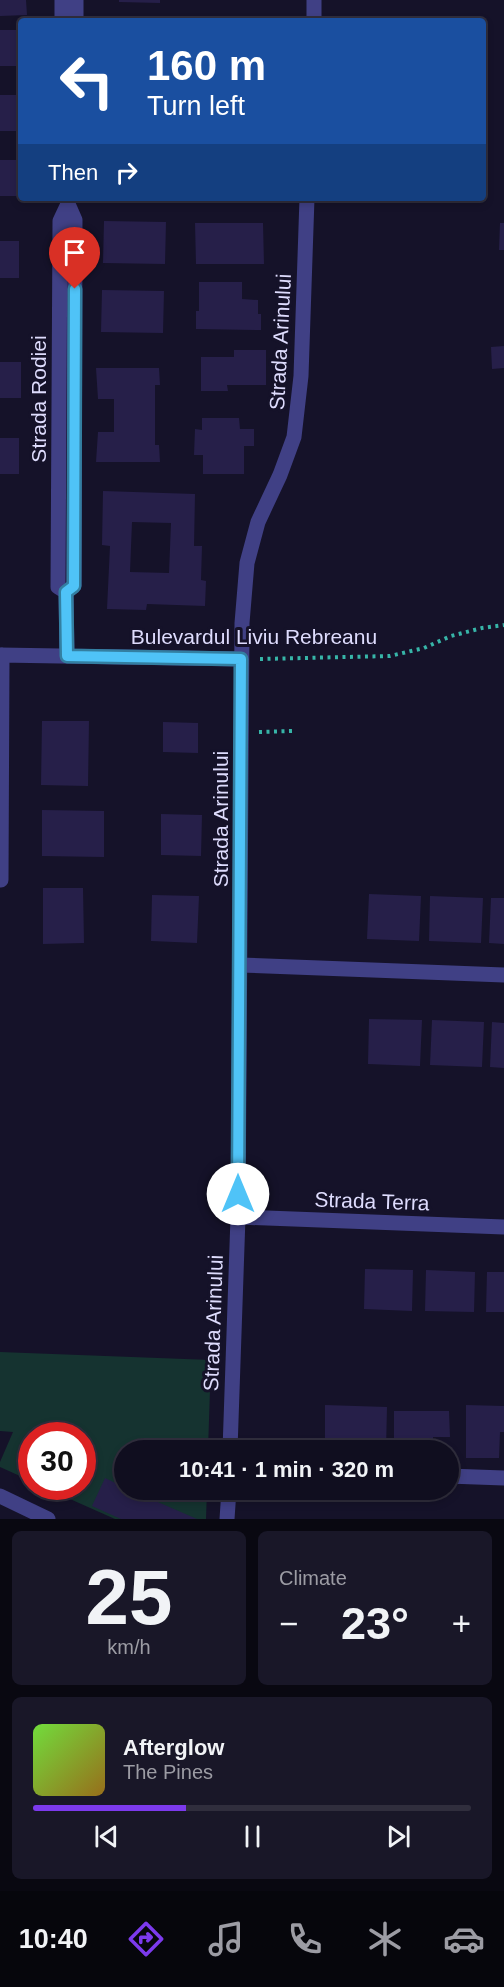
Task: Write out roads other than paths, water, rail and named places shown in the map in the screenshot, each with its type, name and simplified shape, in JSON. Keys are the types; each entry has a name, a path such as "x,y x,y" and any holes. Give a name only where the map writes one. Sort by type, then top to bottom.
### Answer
{"street":[{"path":"62,0 62,18"},
{"path":"76,0 76,18"},
{"path":"314,0 314,18"},
{"name":"Strada Rodiei","path":"67,656 66,592 74,586 75,267 75,220 68,201"},
{"name":"Strada Arinului","path":"230,1440 238,1217 242,623 247,563 258,522 280,476 294,436 301,376 308,201"},
{"path":"1,655 1,880"},
{"name":"Bulevardul Liviu Rebreanu","path":"1,655 241,659"},
{"path":"240,965 504,975"},
{"name":"Strada Terra","path":"238,1217 504,1227"},
{"path":"459,1476 504,1478"},
{"path":"0,1496 47,1519"},
{"path":"227,1519 228,1500"}]}
